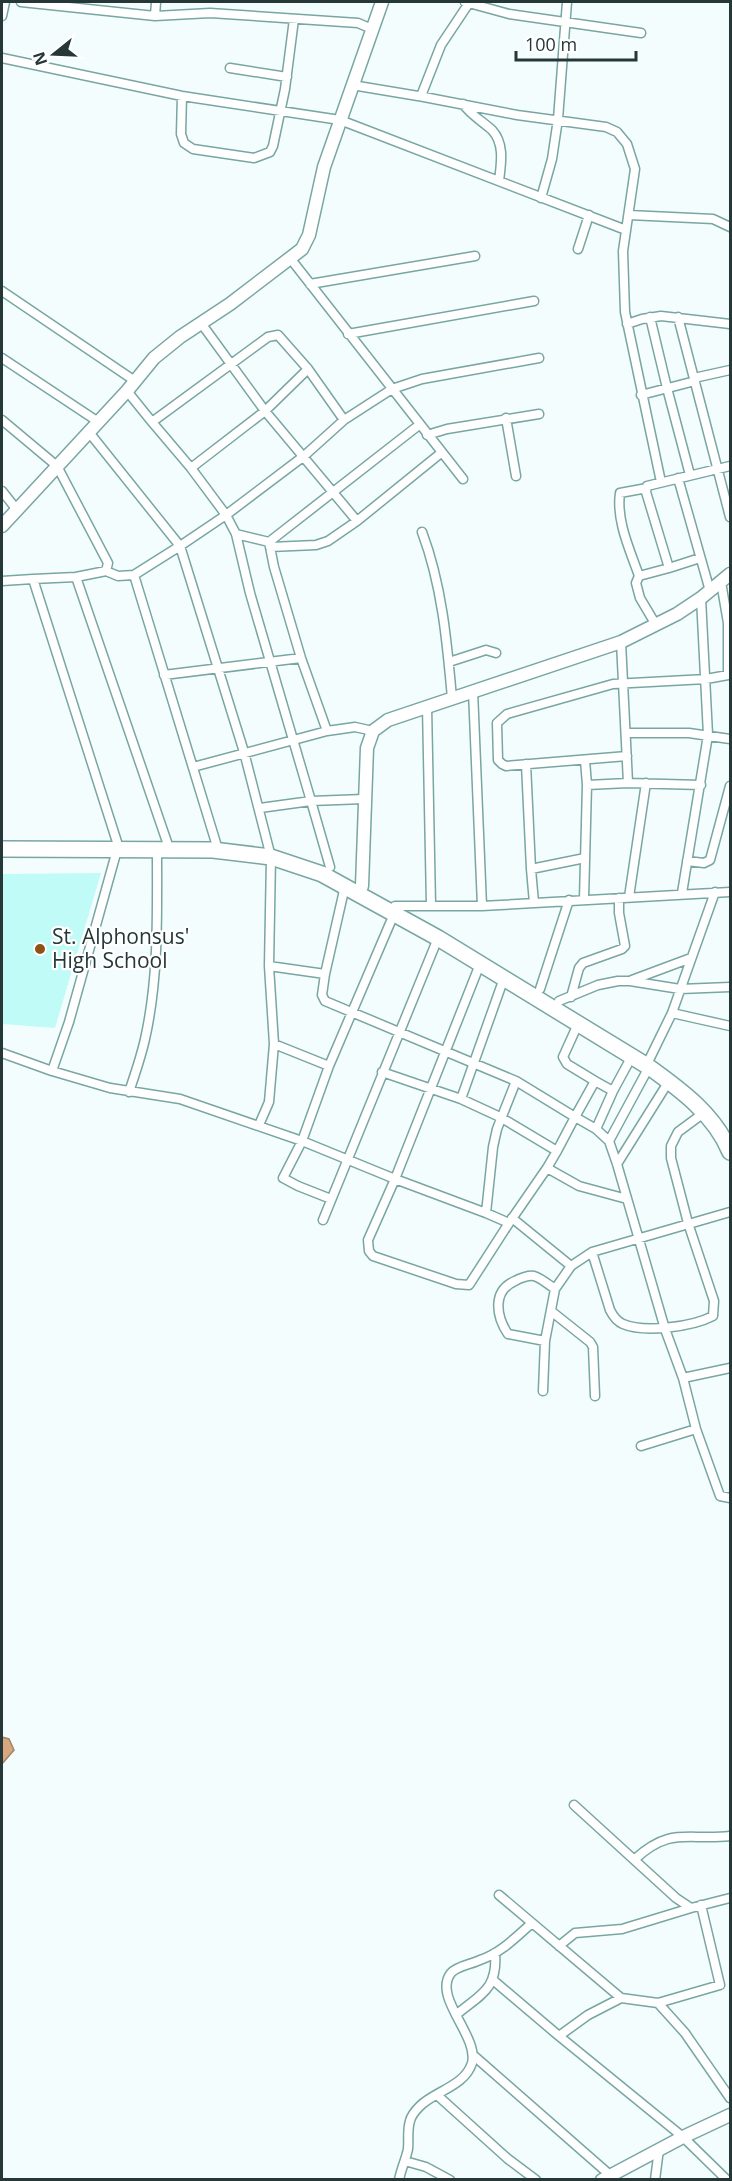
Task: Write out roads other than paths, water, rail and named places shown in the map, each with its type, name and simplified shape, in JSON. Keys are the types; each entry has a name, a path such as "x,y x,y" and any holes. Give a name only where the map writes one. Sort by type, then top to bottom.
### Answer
{"highway":[{"path":"2,841 117,846"},
{"path":"2,849 216,843 246,844 270,853 345,885 540,990 565,999 711,1107 730,1130"},
{"path":"162,846 298,855 330,867 438,938 578,1024 632,1056 650,1062 705,1112 716,1125 730,1152"}],"street":[{"path":"2,16 5,2"},
{"path":"21,2 155,16 210,13 358,23 372,29"},
{"path":"155,16 156,2"},
{"path":"2,526 131,386 154,357 230,304 302,249 309,234 324,167 382,2"},
{"path":"421,96 441,45 467,2 503,12 641,33"},
{"path":"503,12 504,2"},
{"path":"541,198 552,159 558,119 567,2"},
{"path":"182,96 179,126 184,143 193,149 254,158 270,152 287,77 294,19"},
{"path":"2,58 182,96 340,120 626,230"},
{"path":"230,68 287,77"},
{"path":"352,85 517,115 606,127 617,132 627,144 635,169 622,272 627,324 661,482"},
{"path":"463,104 470,113 493,131 499,142 502,156 499,181"},
{"path":"578,249 589,215"},
{"path":"628,215 713,219 730,227"},
{"path":"310,284 475,256"},
{"path":"290,258 441,453 463,478"},
{"path":"2,291 131,386 152,422 191,468 226,515 236,534 250,593 330,867"},
{"path":"348,334 534,301"},
{"path":"627,324 650,317 678,317 730,324"},
{"path":"650,317 690,475"},
{"path":"678,317 730,517"},
{"path":"201,323 265,411 357,521"},
{"path":"152,422 268,337 278,335 308,369 344,420"},
{"path":"2,358 97,421"},
{"path":"2,581 76,577 106,571 118,576 134,575 226,515 304,456 344,420 392,389 422,379 539,358"},
{"path":"191,468 265,411 308,369"},
{"path":"641,395 730,370"},
{"path":"427,435 447,429 539,414"},
{"path":"506,418 516,476"},
{"path":"2,420 57,465 108,563 106,571"},
{"path":"269,545 419,425"},
{"path":"88,431 180,546 260,808 270,853 269,966 274,1044 269,1102 259,1125"},
{"path":"236,534 269,545 322,543 335,537 357,521 441,453"},
{"path":"669,568 647,488 650,483 730,466"},
{"path":"678,478 700,558 705,595 708,735 682,893"},
{"path":"639,576 622,523 620,492 647,488"},
{"path":"2,491 17,510"},
{"path":"422,532 431,555 440,599 452,698"},
{"path":"269,545 301,658 327,731"},
{"path":"656,625 636,589 636,580 639,576 700,558"},
{"path":"134,575 216,843"},
{"path":"76,577 162,846 156,957 150,1010 145,1038 129,1092"},
{"path":"362,886 367,748 373,731 388,720 427,706 621,642 656,625 705,595 726,578"},
{"path":"627,756 507,766 499,762 497,723 507,714 623,683 726,676 729,673 726,578"},
{"path":"33,579 117,846 69,1022 52,1071"},
{"path":"621,642 628,783"},
{"path":"449,662 486,650 496,653"},
{"path":"164,675 301,658"},
{"path":"473,691 482,906"},
{"path":"427,706 431,905"},
{"path":"193,766 327,731 355,727 373,731"},
{"path":"626,733 708,735 730,739"},
{"path":"584,899 587,785 585,760"},
{"path":"526,764 534,903"},
{"path":"587,785 646,783 701,785"},
{"path":"629,897 646,783"},
{"path":"687,861 710,860 727,812 730,786"},
{"path":"260,808 311,801 364,799"},
{"path":"531,869 585,858"},
{"path":"345,885 325,974 322,998 398,1033 516,1081 596,1129 609,1141 665,1329 683,1378 696,1429 720,1496 730,1498"},
{"path":"609,1141 650,1062 672,1013 715,892"},
{"path":"331,1199 283,1178 302,1142 329,1065 394,910 431,905 482,906 730,892"},
{"path":"565,999 583,963 625,946 619,913 619,898"},
{"path":"540,990 569,900"},
{"path":"322,1220 438,938"},
{"path":"565,999 598,985 630,981 691,958"},
{"path":"480,964 395,1179 368,1240 369,1251 373,1256 465,1286 469,1285 547,1168 595,1081"},
{"path":"269,966 325,974"},
{"path":"461,1100 504,978"},
{"path":"630,981 680,989 730,987"},
{"path":"672,1013 730,1026"},
{"path":"578,1024 563,1057 567,1064 613,1091"},
{"path":"274,1044 329,1065"},
{"path":"2,1053 88,1083 129,1092 180,1099 259,1125 395,1179 511,1220 571,1266"},
{"path":"596,1129 632,1056"},
{"path":"382,1072 461,1100 500,1117 557,1151"},
{"path":"486,1212 493,1147 500,1117 516,1081"},
{"path":"617,1164 669,1081"},
{"path":"592,1252 610,1310 614,1319 623,1324 665,1329 709,1318 714,1312 714,1301 688,1223 670,1146 678,1132 705,1112"},
{"path":"547,1168 579,1186 627,1199"},
{"path":"543,1391 545,1341 555,1289 571,1266 592,1252 730,1212"},
{"path":"545,1341 508,1334 501,1318 498,1300 500,1293 509,1284 525,1277 534,1276 555,1289"},
{"path":"551,1311 591,1342 595,1396"},
{"path":"683,1378 730,1368"},
{"path":"641,1446 696,1429"},
{"path":"574,1805 676,1898 691,1908"},
{"path":"635,1859 649,1846 667,1838 730,1836"},
{"path":"499,1895 621,1998"},
{"path":"559,1946 575,1933 622,1929 730,1898"},
{"path":"701,1905 720,1985"},
{"path":"399,2180 405,2161 410,2122 420,2105 465,2074 471,2066 473,2055 471,2045 448,1998 448,1981 451,1974 456,1969 495,1953 532,1923"},
{"path":"456,2015 482,1994 493,1980 496,1969 495,1953"},
{"path":"493,1980 683,2137 727,2180"},
{"path":"559,2036 588,2015 621,1998 658,2002 730,1983"},
{"path":"658,2002 685,2033 730,2098"},
{"path":"473,2055 610,2177 659,2149 730,2115"},
{"path":"437,2095 508,2159 536,2180"},
{"path":"655,2180 659,2149"},
{"path":"405,2161 426,2167 450,2180"}],"place":[{"name":"St. Alphonsus' High School","path":"40,949"}]}
